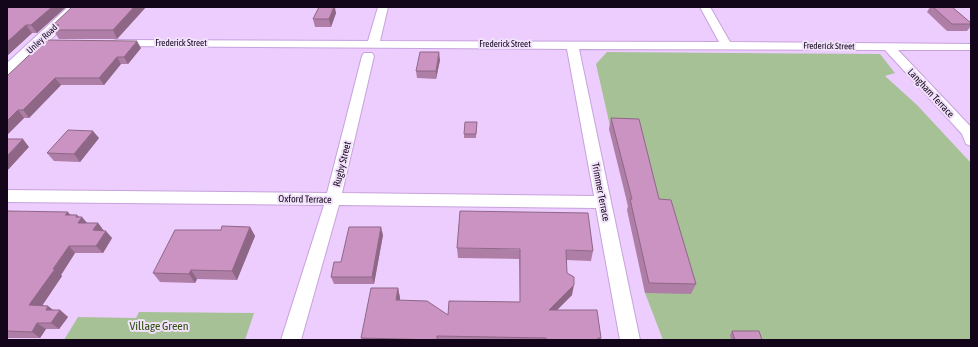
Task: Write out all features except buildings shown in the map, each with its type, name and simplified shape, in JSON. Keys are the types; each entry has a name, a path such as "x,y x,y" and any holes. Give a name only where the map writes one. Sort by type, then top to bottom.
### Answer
{"main road":[{"name":"Unley Road","path":"7,72 46,43 77,7"}],"street":[{"name":"Rugby Street","path":"291,340 333,200 371,50 384,7"},
{"path":"705,7 726,45"},
{"name":"Frederick Street","path":"102,43 371,50 572,45 971,47"},
{"name":"Trimmer Terrace","path":"572,45 630,340"},
{"name":"Langham Terrace","path":"888,46 969,133 971,142"},
{"name":"Oxford Terrace","path":"7,196 603,202"}],"green space":[{"path":"607,52 880,54 895,73 885,76 917,105 971,163 971,340 663,340 645,293 626,197 596,64"},
{"name":"Village Green","path":"139,312 254,313 245,340 64,340 78,317 136,318"}]}
